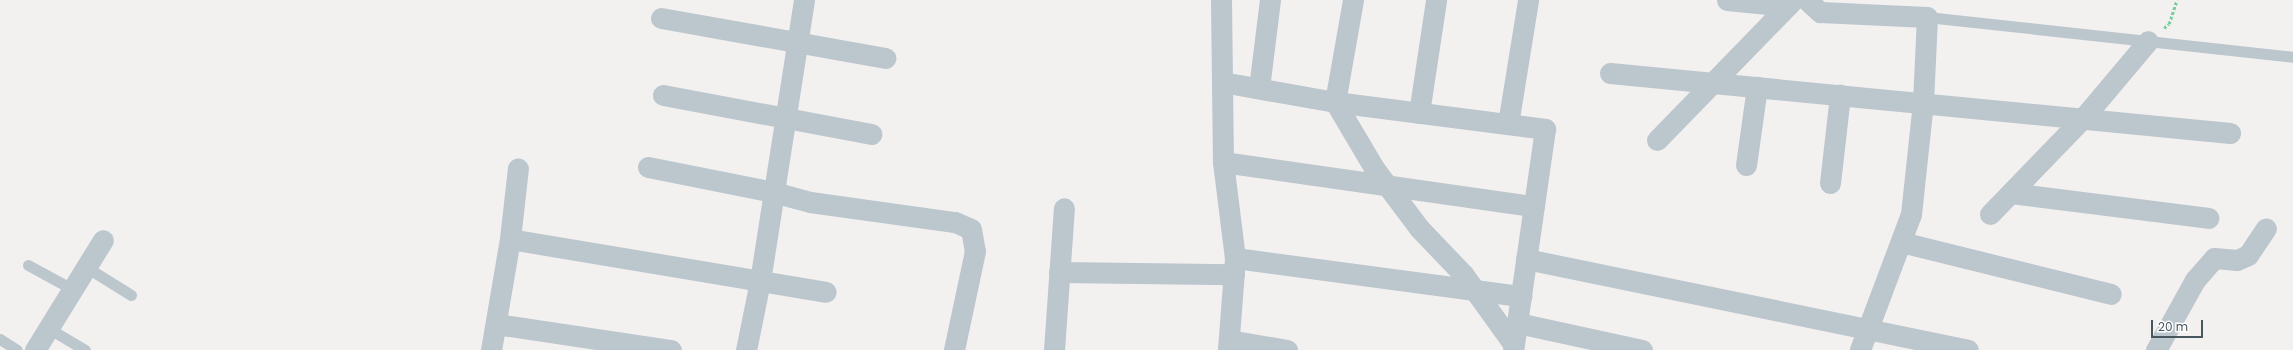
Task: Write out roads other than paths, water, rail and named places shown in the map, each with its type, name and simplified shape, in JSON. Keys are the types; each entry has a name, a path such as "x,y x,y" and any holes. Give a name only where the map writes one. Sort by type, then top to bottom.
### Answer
{"street":[{"path":"746,350 760,281 804,0"},
{"path":"1221,0 1223,162 1234,266 1229,345 1287,350"},
{"path":"1259,88 1270,0"},
{"path":"1353,0 1335,102 1387,185 1419,228 1474,290 1514,348"},
{"path":"1419,113 1436,0"},
{"path":"1508,124 1528,0"},
{"path":"1727,0 1791,3"},
{"path":"1807,0 1820,12 1927,17 1923,102 1911,214 1860,350"},
{"path":"1657,140 1791,3"},
{"path":"661,18 885,58"},
{"path":"1990,214 2084,117 2148,41"},
{"path":"1610,74 2084,117 2230,133"},
{"path":"1222,82 1335,102 1544,129 1514,348"},
{"path":"1746,165 1757,88"},
{"path":"1830,182 1840,95"},
{"path":"663,96 785,117 871,134"},
{"path":"1223,162 1534,206"},
{"path":"648,167 774,192 810,202 955,222 971,229 975,251 954,350"},
{"path":"491,350 510,239 518,168"},
{"path":"2011,193 2208,218"},
{"path":"1054,350 1064,208"},
{"path":"2156,350 2196,280 2214,258 2237,260 2248,255 2266,228"},
{"path":"510,239 826,292"},
{"path":"35,350 103,240"},
{"path":"1901,242 2111,294"},
{"path":"1526,259 1968,350"},
{"path":"1059,272 1234,266 1521,296"},
{"path":"1518,323 1642,350"},
{"path":"496,324 671,350"}],"lane":[{"path":"1927,17 2293,57"},
{"path":"28,265 72,289"},
{"path":"86,266 131,295"},
{"path":"48,328 85,350"},
{"path":"0,339 17,350"}]}
